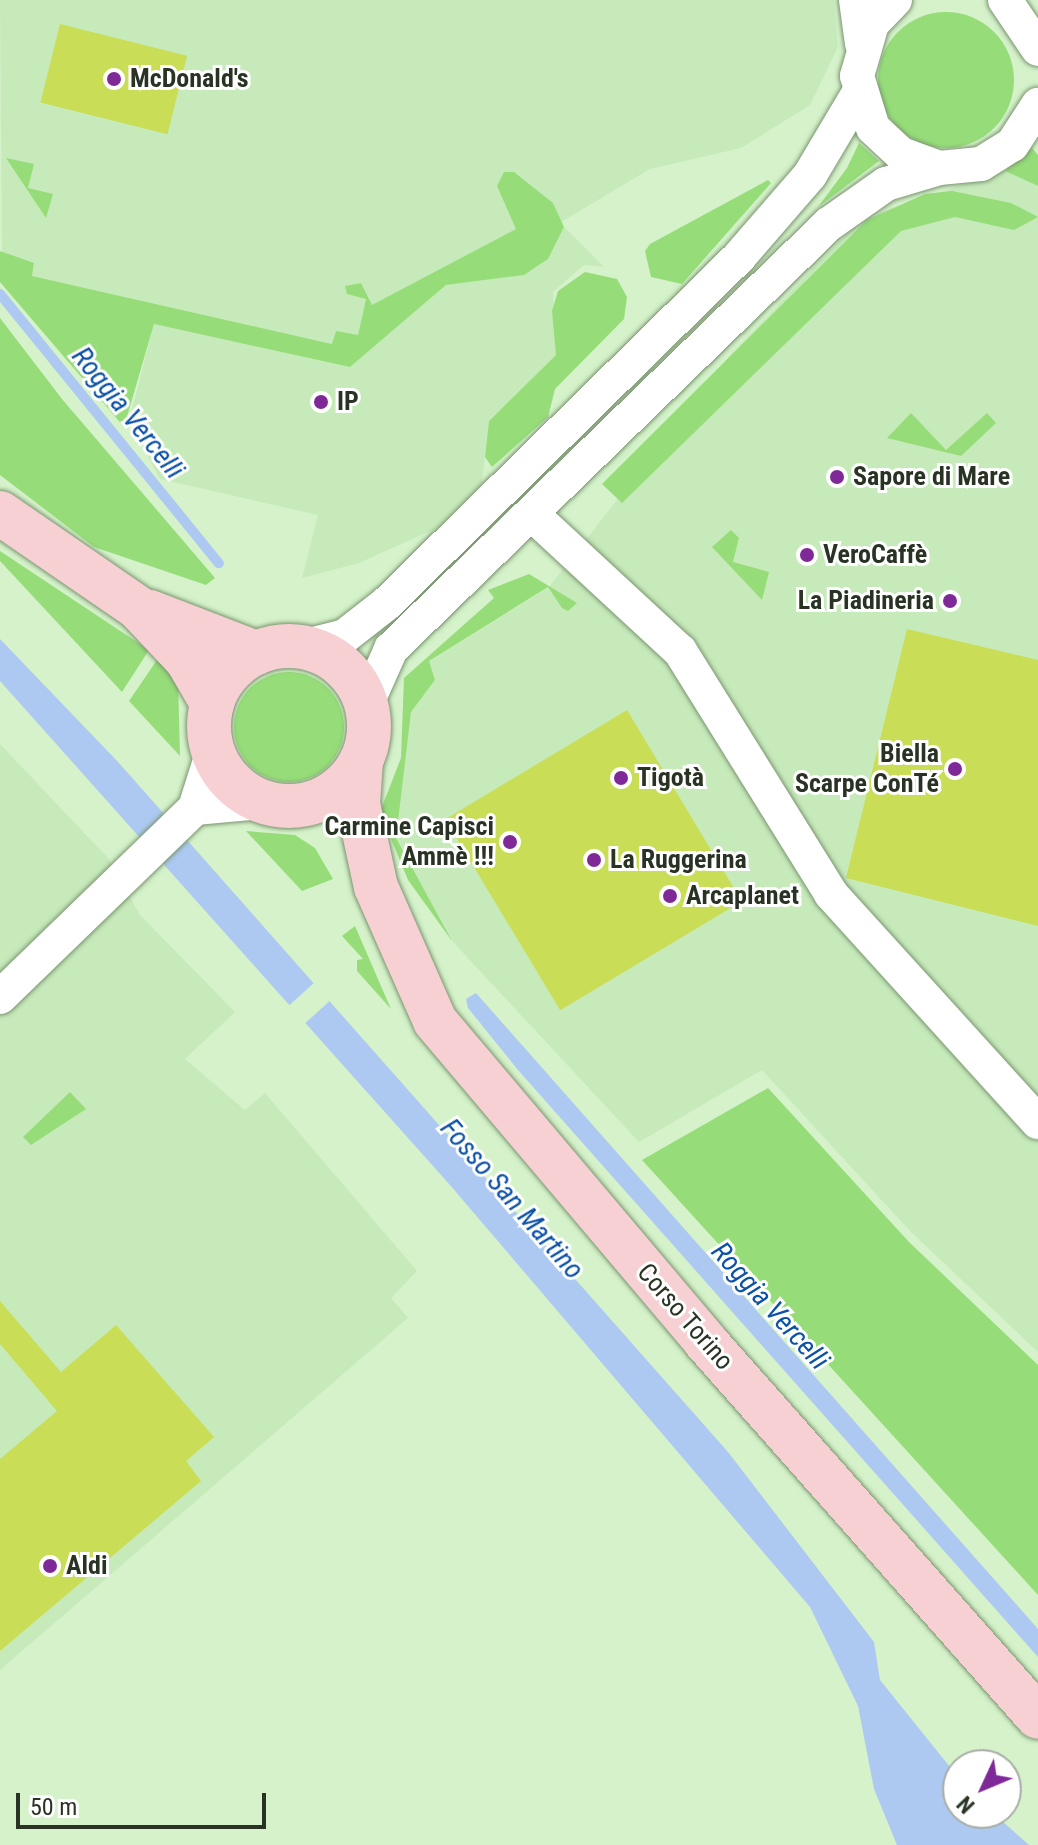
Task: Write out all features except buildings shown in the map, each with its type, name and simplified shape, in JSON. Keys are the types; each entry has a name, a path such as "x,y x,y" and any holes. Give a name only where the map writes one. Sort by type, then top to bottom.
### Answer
{"main road":[{"path":"0,513 138,608 187,660 212,703 213,751"},
{"path":"138,608 256,653"},
{"path":"212,703 234,667 256,653 302,647 342,666 366,705"},
{"name":"Corso Torino","path":"366,705 369,735 361,761 358,804 376,887 413,982 481,1082 1038,1717"},
{"name":"Corso Torino","path":"213,751 223,773 277,804 324,824 376,887"},
{"path":"277,804 332,795 361,761"}],"street":[{"path":"302,647 345,636 386,604 728,268 810,175 858,94 862,44 856,0"},
{"path":"862,44 895,0"},
{"path":"1005,0 1038,49"},
{"path":"858,94 885,142 939,168"},
{"path":"366,705 391,649 534,516 829,224 886,184 939,168 997,156 1026,129 1038,105"},
{"path":"534,516 680,651 831,894 1038,1122"},
{"path":"0,997 192,811 213,751"},
{"path":"192,811 277,804"}],"shaded area":[{"path":"0,0 834,0 838,47 810,105 741,148 650,169 561,222 553,203 497,186 517,229 372,306 361,283 347,294 366,298 358,336 333,344 32,276 34,263 2,255"},
{"path":"1004,171 1038,186 1038,1352 910,1231 762,1070 639,1142 452,941 398,847 395,828 411,712 435,680 428,662 549,587 730,355 862,218"},
{"name":"IP","path":"564,227 604,267 584,265 553,292 556,355 489,421 481,491 439,527 359,563 302,578 318,515 160,479 129,421 154,324 350,367 446,285 524,275 548,259"},
{"path":"0,744 108,858 140,915 235,1012 185,1059 245,1110 265,1093 417,1271 391,1298 408,1318 0,1670"}],"green space":[{"path":"946,12 972,17 994,32 1009,54 1014,80 1009,106 994,128 972,143 946,148 920,143 898,128 883,106 878,80 883,54 898,32 920,17"},
{"path":"859,143 879,161 818,207 847,168"},
{"path":"1032,148 1038,155 1038,186 1005,171"},
{"path":"6,158 34,164 28,188 53,194 46,218"},
{"path":"504,172 514,172 553,203 564,227 548,259 524,275 446,285 350,367 154,324 124,427 0,282 0,251 34,263 32,276 332,344 336,331 358,335 366,299 347,294 345,286 361,283 372,305 516,229 497,186"},
{"path":"768,180 771,183 682,284 651,277 645,251 650,244"},
{"path":"952,191 1011,203 1038,217 1014,230 955,217 901,231 622,503 602,484 867,220 925,194"},
{"path":"585,272 617,279 627,297 624,319 555,389 548,417 492,467 485,457 489,421 556,355 552,311 558,291"},
{"path":"0,318 62,399 215,578 206,585 94,547 0,475"},
{"path":"911,413 946,450 987,413 996,423 961,456 887,438"},
{"path":"731,530 739,538 733,562 769,572 762,600 712,547"},
{"path":"0,551 149,650 122,692 0,561"},
{"path":"529,574 577,603 568,611 562,608 548,587 429,661 435,680 411,712 396,838 452,941 408,880 380,812 401,758 404,678 494,598 488,590"},
{"path":"159,657 178,680 180,756 129,701"},
{"path":"289,672 310,677 328,688 339,706 344,727 339,748 328,766 310,777 289,782 268,777 250,766 239,748 234,727 239,706 250,688 268,677"},
{"path":"246,831 295,835 315,848 333,879 302,891"},
{"path":"355,926 391,1009 357,971 357,960 363,959 342,936"},
{"path":"768,1088 909,1242 1038,1365 1038,1595 642,1160"},
{"path":"70,1092 86,1109 31,1145 23,1137"}],"water":[{"path":"0,639 119,763 728,1452 874,1642 880,1680 942,1757 942,1829 1011,1829 1029,1845 897,1845 874,1789 858,1706 810,1607 450,1185 0,681"},
{"path":"476,993 1038,1629 1038,1657 518,1070 468,1008 466,999"}],"pier":[{"path":"315,982 331,1000 303,1025 287,1007"}],"waterway":[{"name":"Roggia Vercelli","path":"0,294 219,563"}],"place":[{"name":"McDonald's","path":"114,79"},
{"name":"IP","path":"321,402"},
{"name":"Sapore di Mare","path":"837,477"},
{"name":"VeroCaffè","path":"807,555"},
{"name":"La Piadineria","path":"950,601"},
{"name":"Biella Scarpe ConTé","path":"955,769"},
{"name":"Tigotà","path":"621,778"},
{"name":"Carmine Capisci Ammè !!!","path":"510,842"},
{"name":"La Ruggerina","path":"594,860"},
{"name":"Arcaplanet","path":"670,896"},
{"name":"Aldi","path":"50,1566"}],"water label":[{"name":"Fosso San Martino","path":"512,1199"}]}
